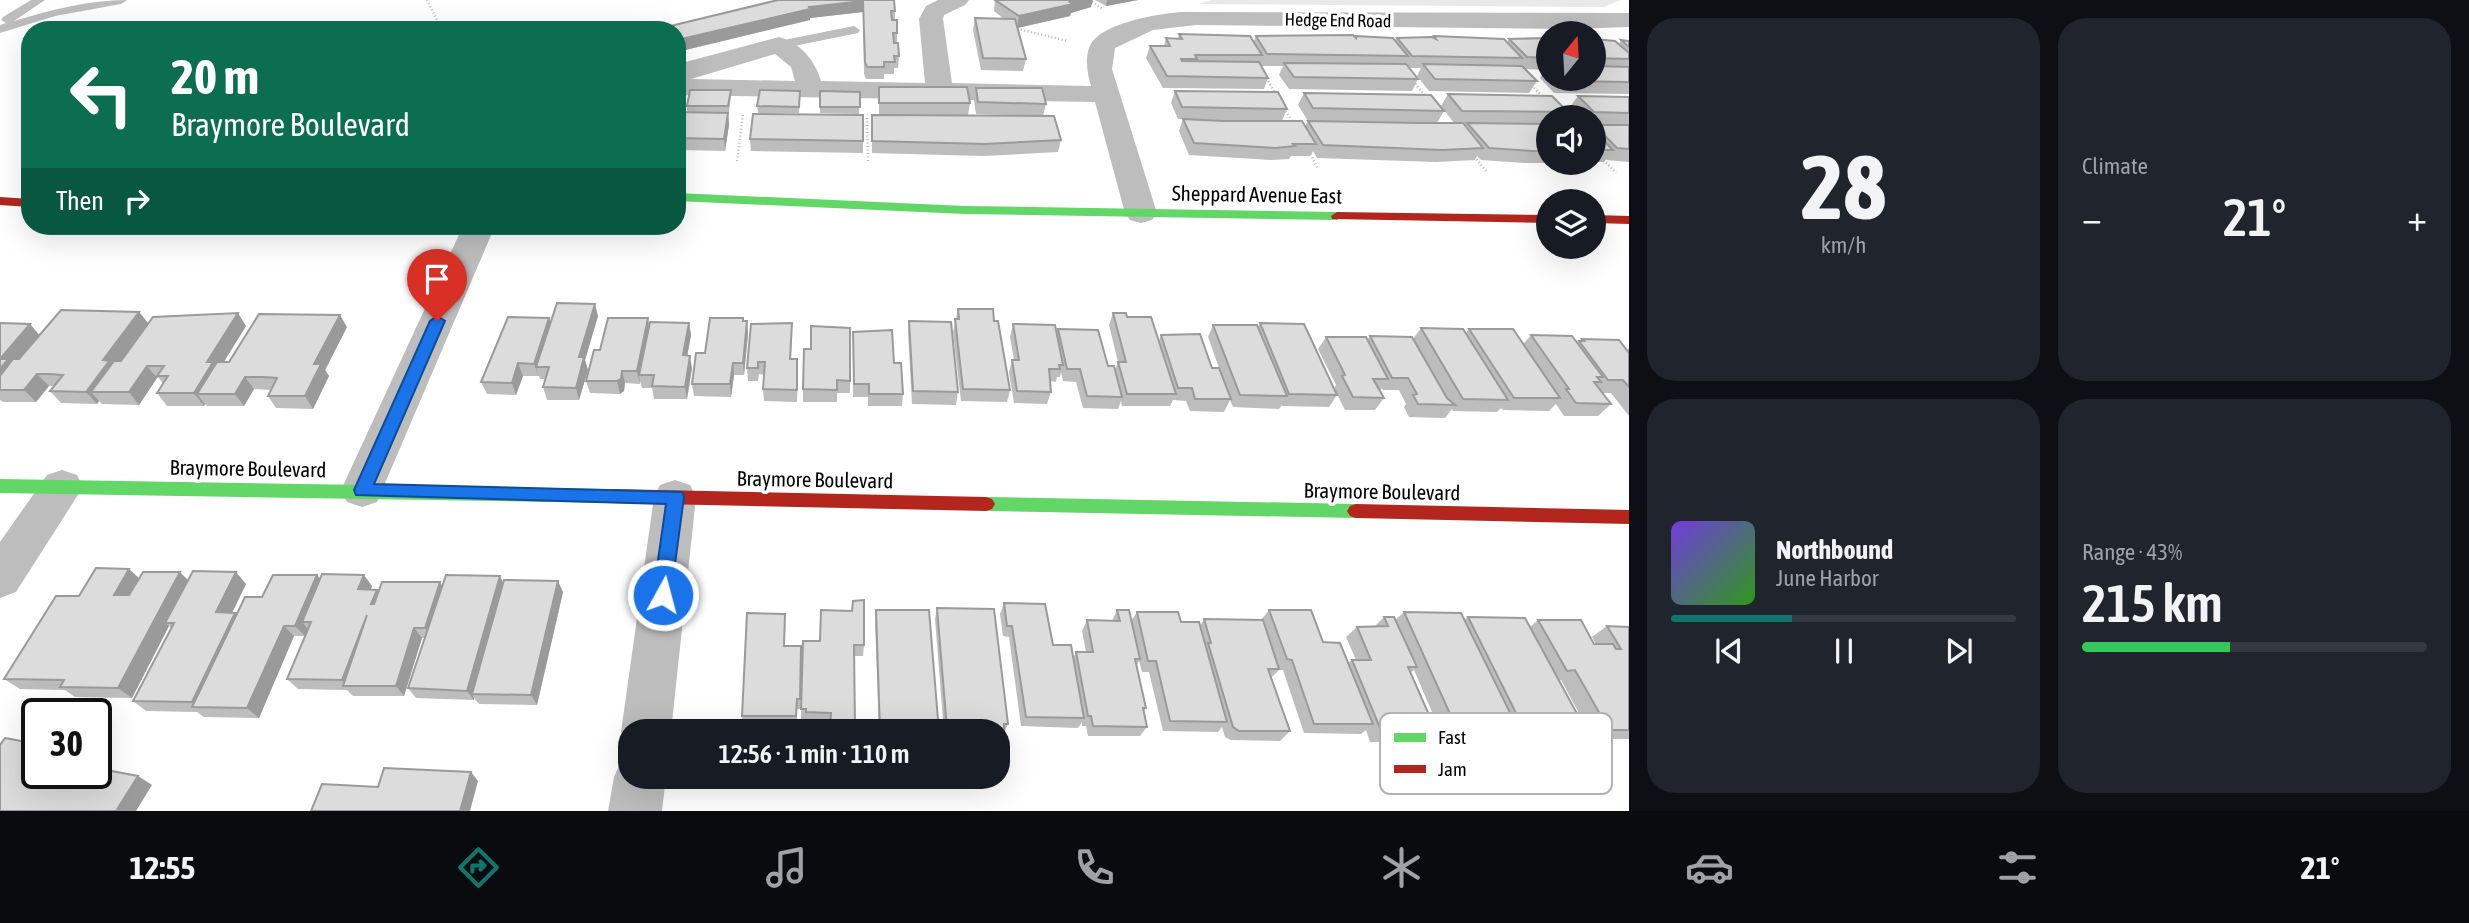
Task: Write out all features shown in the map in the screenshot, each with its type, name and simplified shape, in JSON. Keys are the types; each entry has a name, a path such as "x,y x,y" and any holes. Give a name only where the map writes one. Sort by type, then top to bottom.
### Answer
{"street":[{"path":"939,90 931,19 934,11 957,0"},
{"name":"Hedge End Road","path":"1141,214 1099,69 1103,45 1131,27 1164,20 1196,18 1560,22 1629,20"},
{"path":"686,71 779,45 803,64 810,88"},
{"path":"686,87 1105,94"},
{"name":"Sheppard Avenue East","path":"686,197 965,210 1536,219"},
{"path":"0,200 21,200"},
{"name":"Sheppard Avenue East","path":"746,217 965,210"},
{"path":"1606,219 1629,220"},
{"path":"362,490 475,235"},
{"name":"Braymore Boulevard","path":"0,486 362,490 1629,517"},
{"path":"0,578 62,487"},
{"path":"648,719 676,497"},
{"path":"635,811 638,789"}],"lane":[{"path":"0,27 39,0"},
{"path":"23,21 121,0"},
{"path":"0,27 21,22"},
{"path":"779,45 854,30"}],"path":[{"path":"427,0 438,21"},
{"path":"1089,0 1109,13"},
{"path":"1009,27 1068,41"},
{"path":"1259,66 1299,133"},
{"path":"1410,78 1427,99"},
{"path":"1529,82 1546,100"},
{"path":"737,161 744,109"},
{"path":"866,110 868,163"},
{"path":"1306,145 1318,169"},
{"path":"1469,150 1486,171"},
{"path":"1606,163 1616,173"}],"shaded area":[{"path":"1211,0 1621,0 1604,7 1198,4"}],"building":[{"path":"778,0 894,0 895,11 891,11 892,20 897,20 897,33 893,33 894,43 898,43 899,56 894,56 895,62 884,62 884,67 867,67 863,1 809,7 810,9 686,38 686,22"},
{"path":"995,0 1079,0 1070,2 1073,4 1019,16"},
{"path":"975,18 1015,19 1026,59 983,58"},
{"path":"1179,34 1250,36 1262,55 1195,55 1197,59 1181,59 1259,62 1268,78 1167,76 1150,46 1170,46 1166,38 1182,39"},
{"path":"1353,35 1356,38 1393,38 1408,56 1267,54 1256,36"},
{"path":"1434,36 1504,39 1522,58 1412,56 1397,38 1436,39"},
{"path":"1536,38 1536,57 1527,57 1509,39"},
{"path":"1606,40 1615,41 1629,53 1629,59 1606,58"},
{"path":"1284,63 1406,64 1418,79 1294,77"},
{"path":"1423,64 1522,66 1536,81 1435,79"},
{"path":"1606,66 1629,67 1629,82 1606,82"},
{"path":"879,87 967,87 970,103 879,103"},
{"path":"976,88 1042,88 1046,104 978,102"},
{"path":"690,90 731,90 728,106 687,106"},
{"path":"760,90 800,91 799,107 757,106"},
{"path":"820,91 860,92 860,107 820,107"},
{"path":"1175,91 1278,92 1287,109 1182,107"},
{"path":"1304,93 1431,95 1444,111 1313,108"},
{"path":"1448,94 1552,96 1561,105 1536,105 1536,112 1462,111"},
{"path":"1578,96 1629,97 1629,113 1606,112 1606,105 1587,105"},
{"path":"686,112 728,113 724,139 686,138"},
{"path":"753,114 863,115 863,141 750,139"},
{"path":"872,115 1054,116 1061,140 985,144 872,141"},
{"path":"1183,119 1302,121 1316,144 1293,144 1295,146 1276,148 1194,143"},
{"path":"1308,121 1463,123 1483,148 1443,150 1323,145"},
{"path":"1467,123 1536,124 1536,151 1489,148"},
{"path":"1606,125 1629,125 1629,149 1617,148 1606,137"},
{"path":"557,303 595,304 579,357 584,357 576,388 543,387 549,367 536,367"},
{"path":"958,309 993,309 994,321 998,321 1010,390 963,389 955,319 959,319"},
{"path":"61,310 139,312 103,360 109,361 86,392 50,391 63,375 50,374 37,374 24,390 0,390 0,376 13,359 19,359"},
{"path":"238,313 207,362 213,362 194,393 157,393 168,376 157,376 164,366 147,366 129,392 91,392 114,361 121,361 153,317"},
{"path":"1113,313 1126,313 1127,317 1151,317 1176,394 1127,394 1118,362 1126,362"},
{"path":"259,314 340,315 314,364 321,364 305,396 268,396 277,378 263,377 245,377 235,394 197,394 217,362 229,362"},
{"path":"508,317 549,318 534,364 518,363 512,383 481,382"},
{"path":"608,318 648,318 637,371 622,371 621,379 617,381 586,381 594,350 600,350"},
{"path":"710,318 743,318 743,321 747,321 743,363 733,363 730,384 692,384 696,353 705,353"},
{"path":"909,321 951,322 958,392 913,391"},
{"path":"650,322 689,323 683,355 690,356 685,387 652,386 654,375 639,375"},
{"path":"0,323 30,324 0,359"},
{"path":"792,323 790,359 797,359 797,390 763,389 765,362 758,362 758,368 747,368 751,324"},
{"path":"1260,323 1304,324 1337,395 1289,394"},
{"path":"1013,324 1055,325 1063,365 1059,365 1060,369 1049,369 1051,392 1017,391 1012,360 1019,360"},
{"path":"1213,325 1257,325 1287,396 1240,395"},
{"path":"811,326 850,328 850,381 837,380 837,390 803,389 804,349 811,349"},
{"path":"1421,328 1463,329 1508,400 1463,399"},
{"path":"1058,329 1098,330 1108,366 1114,366 1122,397 1087,396 1080,369 1067,369"},
{"path":"1469,329 1513,329 1560,398 1514,398"},
{"path":"892,330 894,363 901,363 903,394 869,394 869,384 854,384 853,332"},
{"path":"1200,334 1212,368 1219,368 1231,399 1195,399 1192,388 1178,388 1161,335"},
{"path":"1531,335 1572,336 1603,377 1597,377 1601,382 1594,382 1611,404 1576,403"},
{"path":"1370,336 1412,337 1447,398 1455,405 1418,404 1413,395 1417,394 1408,378 1392,378"},
{"path":"1326,337 1366,337 1388,379 1373,379 1384,398 1353,397"},
{"path":"1582,339 1619,340 1629,353 1629,387 1623,380 1608,380 1579,341 1584,341"},
{"path":"0,359 8,359 0,369"},
{"path":"96,568 129,569 114,595 129,595 143,572 180,572 118,688 60,687 64,680 4,679 56,596 79,596"},
{"path":"193,571 236,572 216,612 235,613 192,702 133,701 174,623 165,623"},
{"path":"322,574 364,575 358,589 377,590 371,604 374,604 382,582 440,582 425,628 414,628 396,686 343,686 367,615 342,680 287,679 311,622 302,622"},
{"path":"273,575 317,575 295,626 284,626 247,708 192,707 245,597 262,597"},
{"path":"446,575 500,576 467,691 408,688"},
{"path":"504,580 558,581 531,695 472,694"},
{"path":"864,600 864,645 854,645 855,719 831,719 831,713 806,712 806,709 801,709 803,641 820,641 821,610 852,611 853,601"},
{"path":"1004,603 1045,604 1053,645 1071,645 1084,718 1026,717 1012,626 1007,626"},
{"path":"937,608 994,609 1007,719 946,719"},
{"path":"876,610 929,610 938,719 880,719"},
{"path":"1117,610 1129,610 1140,659 1135,659 1146,708 1143,708 1147,727 1093,726 1091,716 1088,716 1076,652 1093,652 1087,620 1120,621"},
{"path":"1269,610 1311,610 1323,642 1340,643 1373,724 1314,724 1292,660 1287,659"},
{"path":"1137,612 1178,612 1181,622 1199,622 1227,722 1170,721 1156,661 1148,661"},
{"path":"1404,612 1461,613 1510,713 1450,713"},
{"path":"747,613 785,614 784,646 801,646 800,699 797,699 796,716 742,716"},
{"path":"1384,617 1394,617 1417,667 1408,667 1428,713 1380,713 1380,728 1352,660 1371,660 1357,627 1388,626"},
{"path":"1468,617 1525,618 1577,713 1516,713"},
{"path":"1204,619 1263,620 1279,669 1268,669 1290,731 1239,731 1233,727 1208,643 1211,643"},
{"path":"1538,620 1581,620 1594,644 1613,644 1616,649 1621,649 1607,626 1629,627 1629,730 1612,730 1612,713 1599,713 1575,670 1567,671"},
{"path":"5,738 21,741 21,789 112,789 112,771 138,776 116,811 0,811 0,745"},
{"path":"384,768 471,772 460,811 311,811 322,784 378,787"}],"traffic: fast":[{"path":"686,197 965,210 1337,216"},
{"path":"0,486 612,496"},
{"path":"986,504 1356,511"}],"traffic: jam":[{"path":"0,201 21,202"},
{"path":"1337,216 1536,219"},
{"path":"1606,219 1629,220"},
{"path":"612,496 986,504"},
{"path":"1356,511 1629,517"}],"route":[{"path":"437,321 362,490 676,497 663,595"}]}
